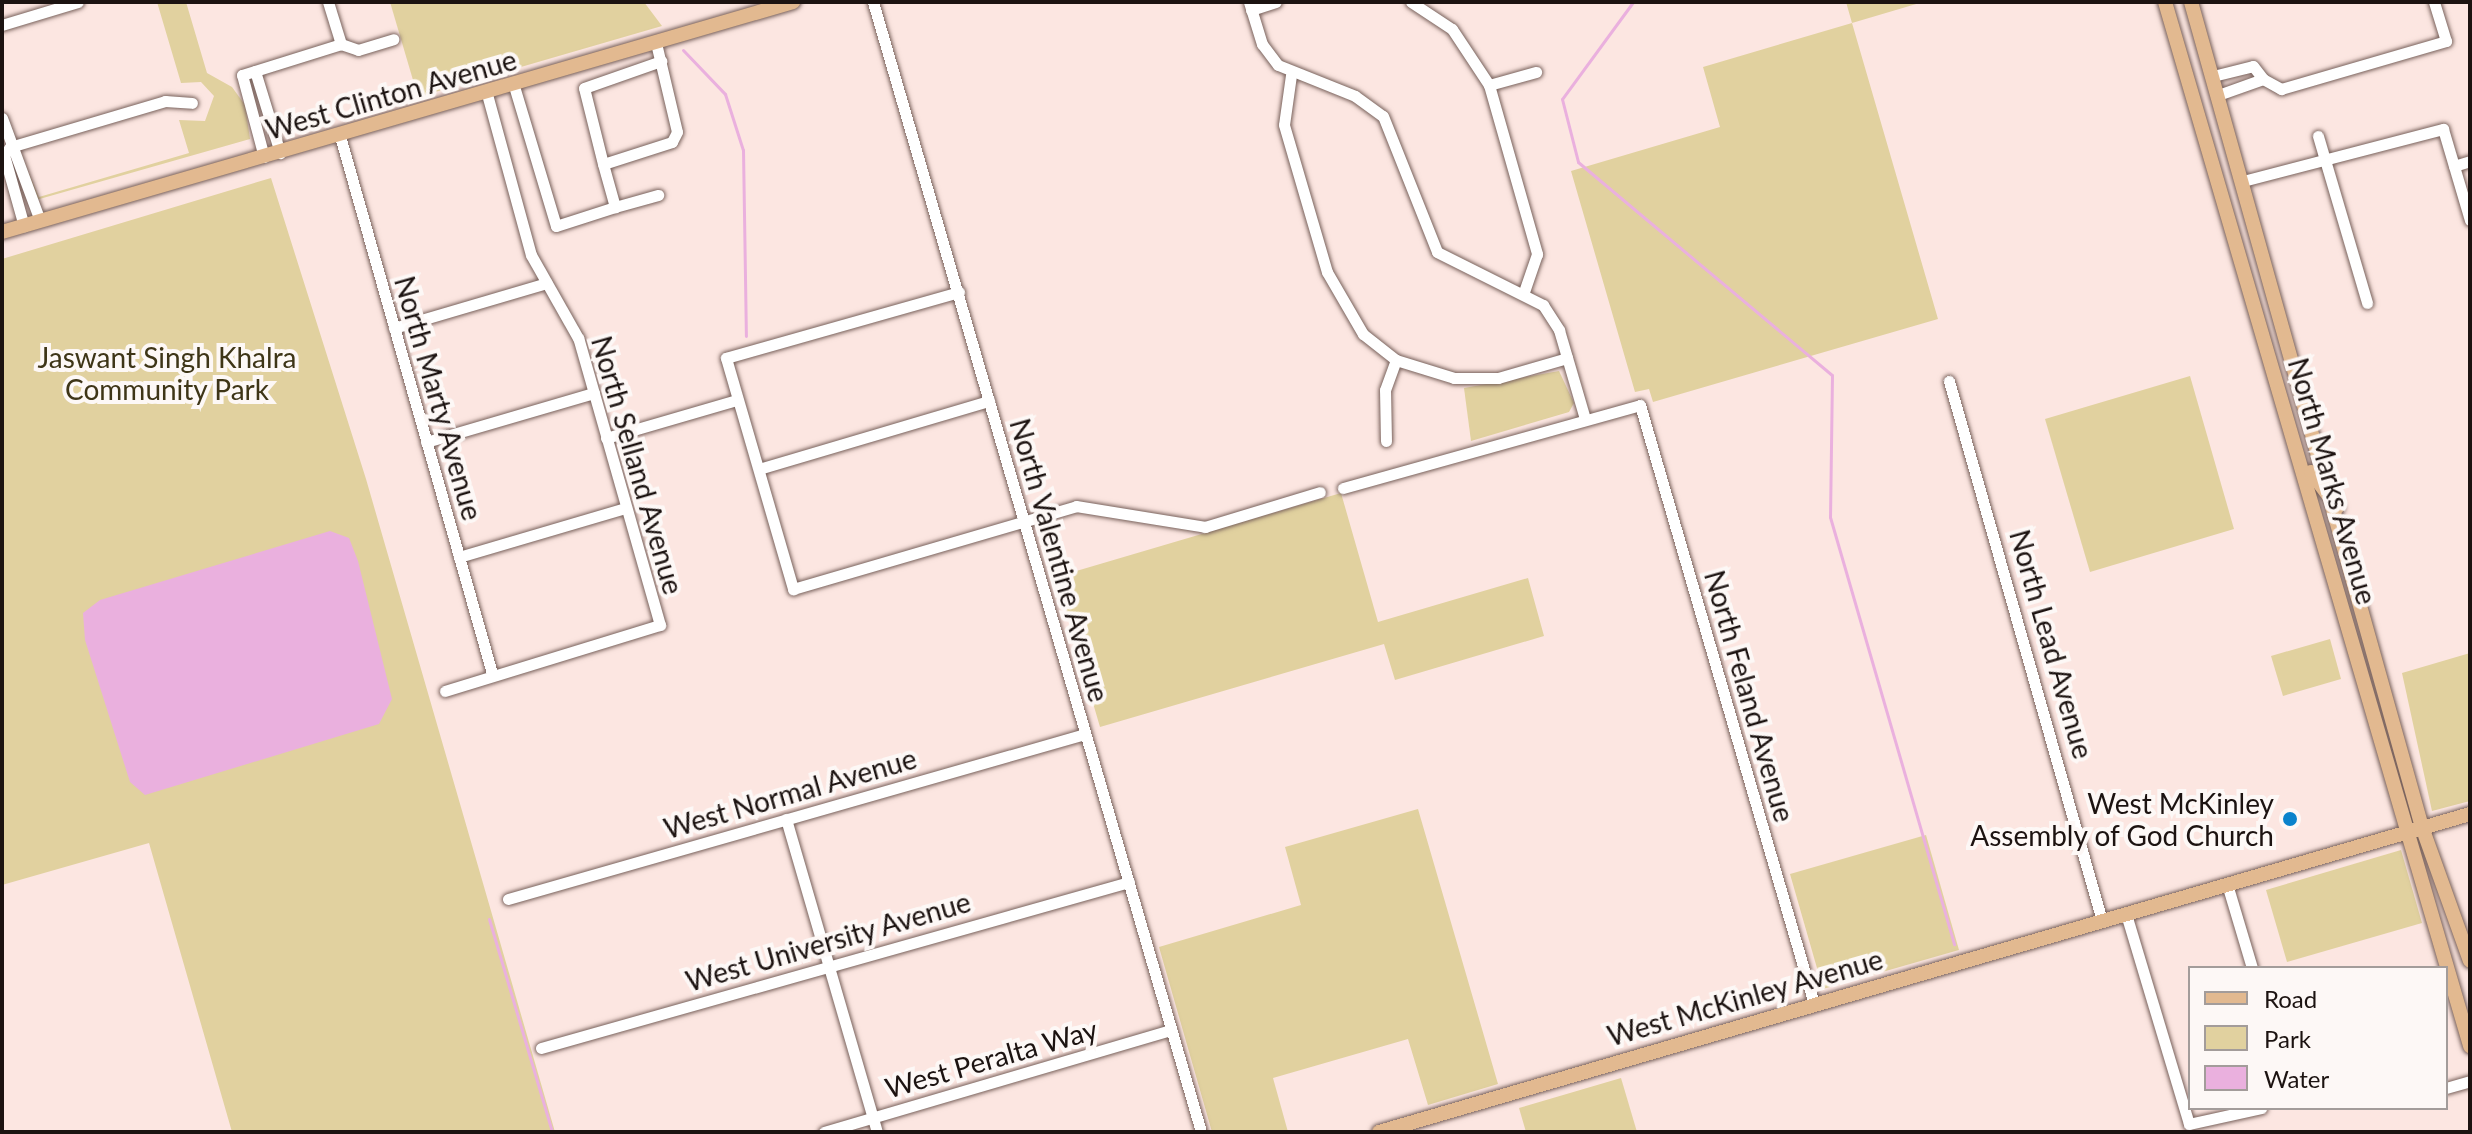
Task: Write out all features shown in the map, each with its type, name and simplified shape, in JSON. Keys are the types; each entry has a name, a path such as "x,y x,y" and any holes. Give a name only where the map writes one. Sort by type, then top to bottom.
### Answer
{"main road":[{"name":"West Clinton Avenue","path":"2,232 487,94 793,2"},
{"name":"North Marks Avenue","path":"2165,2 2287,417 2415,829 2470,961"},
{"name":"North Marks Avenue","path":"2191,2 2337,507 2446,966"},
{"path":"2233,231 2256,224"},
{"path":"2287,417 2321,494 2337,507"},
{"name":"West McKinley Avenue","path":"1379,1132 2470,814"},
{"name":"North Marks Avenue","path":"2448,976 2470,1046"}],"street":[{"path":"2,25 78,2"},
{"path":"328,2 341,44"},
{"name":"North Valentine Avenue","path":"873,2 1201,1132"},
{"path":"1276,2 1250,6 1262,44 1291,75 1375,108 1396,138 1419,219 1437,252 1459,269 1524,291 1553,317 1585,419 1343,488"},
{"path":"2213,76 2258,67 2263,79 2281,89 2446,41 2434,2"},
{"path":"1418,4 1467,46 1489,85 1537,254 1524,291"},
{"path":"264,157 242,75 341,44 358,50 393,39"},
{"path":"603,164 672,142 677,132 656,43"},
{"path":"615,207 584,88 661,61"},
{"path":"2240,69 2245,87"},
{"path":"255,71 280,153"},
{"path":"1489,85 1536,72"},
{"path":"1291,75 1284,125 1327,272 1352,321 1396,360 1481,379 1567,358"},
{"path":"2218,95 2263,79"},
{"path":"514,86 556,226 658,195"},
{"name":"North Selland Avenue","path":"487,94 531,255 578,338 660,625 492,673"},
{"path":"24,226 4,155 10,147 165,101 192,103"},
{"path":"2,118 10,147 40,221"},
{"path":"2243,181 2443,129 2470,220"},
{"name":"North Marty Avenue","path":"340,136 492,673"},
{"path":"2318,136 2367,303"},
{"path":"2454,166 2470,161"},
{"path":"394,328 547,283"},
{"path":"959,292 726,358 793,589 1023,521 1103,505 1205,527 1320,492"},
{"path":"1386,441 1385,390 1396,360"},
{"name":"North Lead Avenue","path":"1949,381 2102,921"},
{"path":"426,442 594,393"},
{"path":"606,438 737,400"},
{"path":"759,469 989,401"},
{"name":"North Feland Avenue","path":"1585,419 1638,404 1814,1004"},
{"path":"459,557 626,508"},
{"path":"445,691 492,673"},
{"name":"West Normal Avenue","path":"508,899 1085,734"},
{"path":"786,819 877,1132"},
{"name":"West University Avenue","path":"541,1048 1129,882"},
{"path":"2227,884 2251,966"},
{"path":"2126,914 2189,1124 2252,1110"},
{"name":"West Peralta Way","path":"824,1132 1171,1030"},
{"path":"2448,1087 2470,1081"}],"green space":[{"path":"157,2 186,2 207,73 232,87 245,105 250,139 36,200 22,157 39,197 189,153 179,120 205,121 214,96 201,82 181,83"},
{"path":"390,2 644,2 662,26 418,97"},
{"path":"1846,2 1923,2 1852,23"},
{"path":"1852,23 1938,319 1653,402 1649,389 1635,392 1571,171 1720,127 1703,67"},
{"name":"Jaswant Singh Khalra Community Park","path":"271,178 366,479 555,1132 232,1132 149,843 2,885 2,259"},
{"path":"1559,371 1574,403 1569,412 1471,441 1464,388"},
{"path":"2190,376 2234,529 2090,572 2045,419"},
{"path":"1341,493 1378,622 1528,578 1544,636 1395,680 1384,644 1100,727 1056,577"},
{"path":"2330,639 2341,679 2283,696 2271,656"},
{"path":"2470,653 2470,801 2432,811 2402,673"},
{"path":"1418,809 1498,1084 1428,1105 1408,1039 1273,1078 1288,1132 1212,1132 1159,947 1301,905 1285,847"},
{"path":"1926,835 1959,950 1823,989 1790,874"},
{"path":"2401,850 2422,923 2287,962 2266,890"},
{"path":"1621,1078 1637,1132 1526,1132 1519,1108"}],"water":[{"path":"330,531 349,538 358,561 392,699 379,724 145,795 130,782 85,640 83,613 100,600"}],"waterway":[{"path":"1633,2 1562,99 1578,162 1832,375 1830,517 1954,944"},
{"path":"683,50 725,94 743,150 746,336"},
{"path":"489,919 552,1132"}],"place":[{"name":"West McKinley Assembly of God Church","path":"2290,819"}]}
